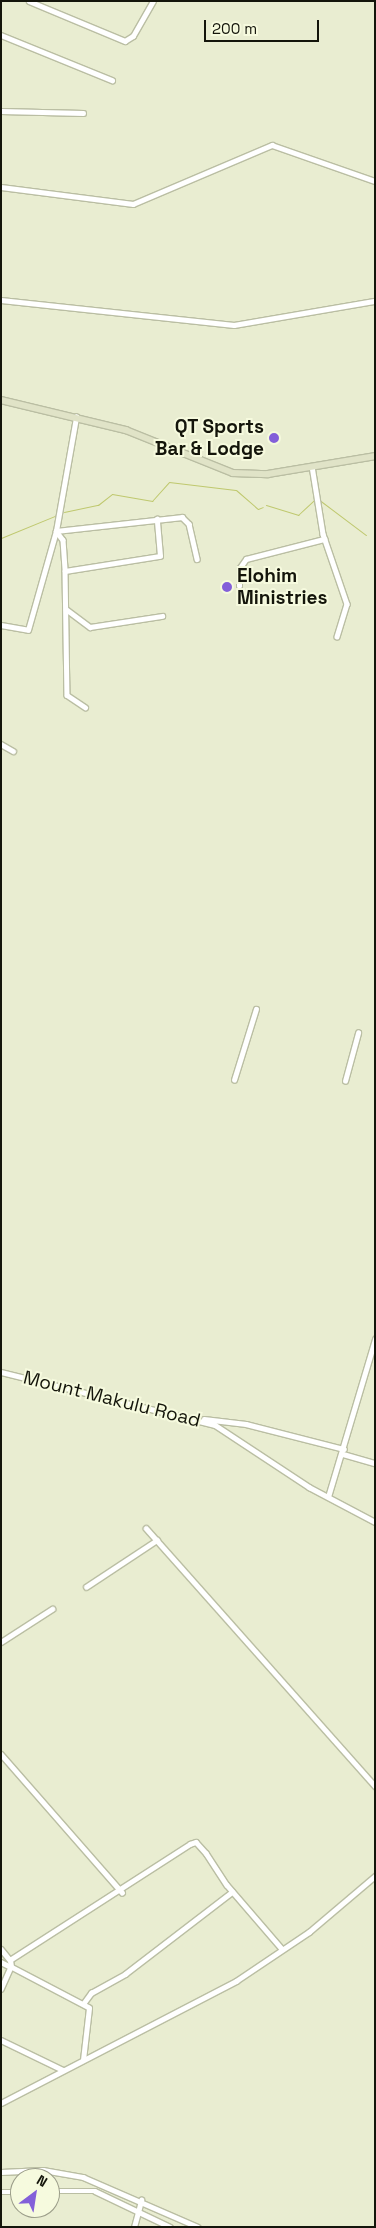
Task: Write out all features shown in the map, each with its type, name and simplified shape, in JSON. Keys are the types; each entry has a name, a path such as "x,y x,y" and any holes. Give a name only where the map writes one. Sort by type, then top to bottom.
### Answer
{"street":[{"path":"29,1 125,41 133,36 153,1"},
{"path":"1,34 112,80"},
{"path":"1,111 83,113"},
{"path":"1,187 133,204 272,145 375,181"},
{"path":"1,300 234,324 375,301"},
{"path":"1,400 76,416 126,430 233,473 253,475 375,456"},
{"path":"1,625 27,632 56,531 76,416"},
{"path":"312,466 324,539 347,604 337,636"},
{"path":"56,531 157,520 186,520 197,558"},
{"path":"65,571 160,556 157,520"},
{"path":"56,531 63,540 67,696 84,706"},
{"path":"239,586 240,569 246,559 324,539"},
{"path":"66,609 79,623 90,626 162,616"},
{"path":"1,744 13,751"},
{"path":"234,1080 256,1009"},
{"path":"345,1081 358,1033"},
{"path":"328,1498 375,1339"},
{"name":"Mount Makulu Road","path":"1,1372 198,1418 223,1430 328,1498 375,1522"},
{"path":"198,1418 246,1424 343,1451 375,1463"},
{"path":"146,1528 375,1786"},
{"path":"86,1587 157,1540"},
{"path":"1,1642 52,1609"},
{"path":"1,1754 122,1892"},
{"path":"10,1960 122,1892 196,1842 232,1892 282,1950"},
{"path":"1,2104 236,1981 282,1950 375,1876"},
{"path":"83,2004 91,1993 125,1974 232,1892"},
{"path":"1,1949 10,1960 11,1966 1,1989"},
{"path":"1,1962 83,2004 89,2012 83,2060"},
{"path":"1,2040 63,2070"},
{"path":"1,2172 63,2172 141,2200 198,2227"},
{"path":"60,2191 92,2190 170,2227"},
{"path":"134,2227 141,2200"}],"waterway":[{"path":"64,512 98,505 112,494 152,501 169,482 236,490 258,509 263,507"},
{"path":"266,505 298,515 315,499"},
{"path":"318,499 366,535"},
{"path":"1,538 57,515"}],"place":[{"name":"QT Sports Bar & Lodge","path":"274,438"},
{"name":"Elohim Ministries","path":"227,587"}]}
